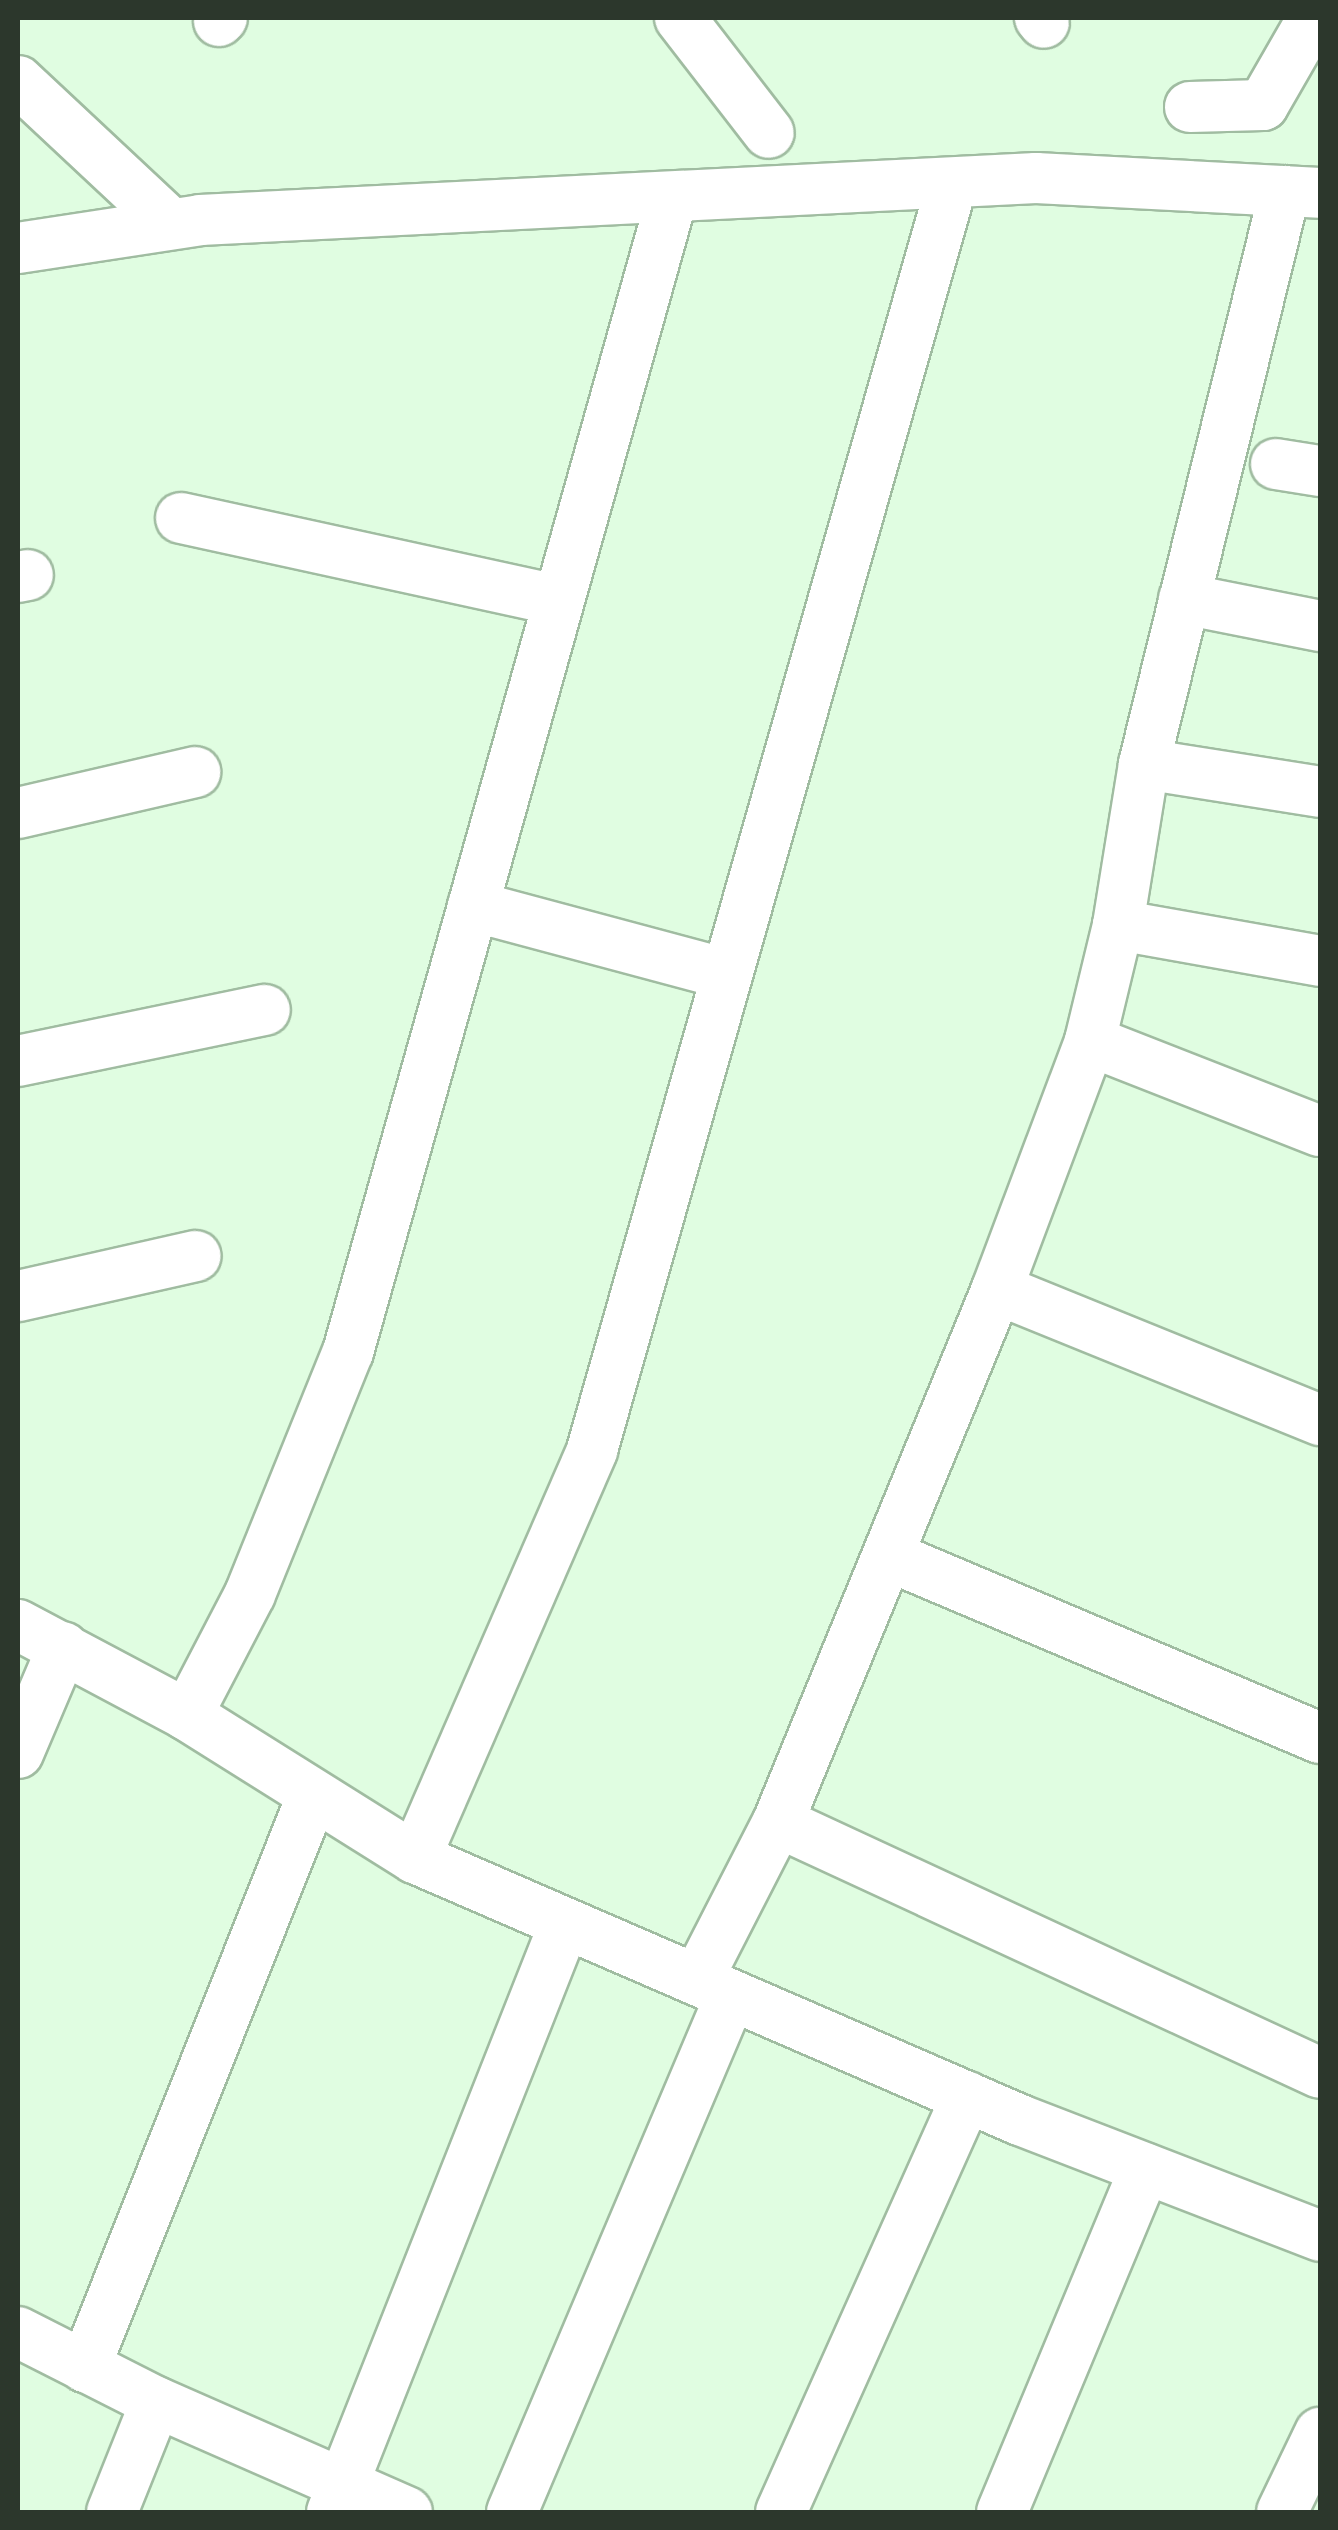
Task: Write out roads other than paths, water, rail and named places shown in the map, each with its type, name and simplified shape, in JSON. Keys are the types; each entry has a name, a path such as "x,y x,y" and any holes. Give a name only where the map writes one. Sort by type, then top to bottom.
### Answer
{"street":[{"path":"680,18 769,133"},
{"path":"1190,107 1263,105 1314,18"},
{"path":"18,81 171,224"},
{"path":"18,248 171,224 1036,178 1303,192 1184,599 1144,764 1118,925 1090,1041 996,1289 778,1822 512,2512"},
{"path":"416,1858 592,1450 952,184"},
{"path":"187,1715 250,1594 348,1352 672,200"},
{"path":"182,518 558,600"},
{"path":"1184,599 1320,626"},
{"path":"1144,764 1320,792"},
{"path":"18,813 195,772"},
{"path":"472,906 727,974"},
{"path":"1118,925 1320,961"},
{"path":"18,1061 265,1010"},
{"path":"1090,1041 1320,1131"},
{"path":"18,1296 196,1256"},
{"path":"996,1289 1320,1420"},
{"path":"889,1556 1320,1738"},
{"path":"18,1625 187,1715 416,1858 967,2096 1320,2236"},
{"path":"18,1753 64,1647"},
{"path":"85,2367 312,1796"},
{"path":"778,1822 1320,2073"},
{"path":"338,2499 565,1923"},
{"path":"781,2512 967,2096"},
{"path":"1002,2512 1146,2168"},
{"path":"18,2332 338,2499 407,2512"},
{"path":"112,2512 156,2402"},
{"path":"1282,2512 1320,2433"}]}
